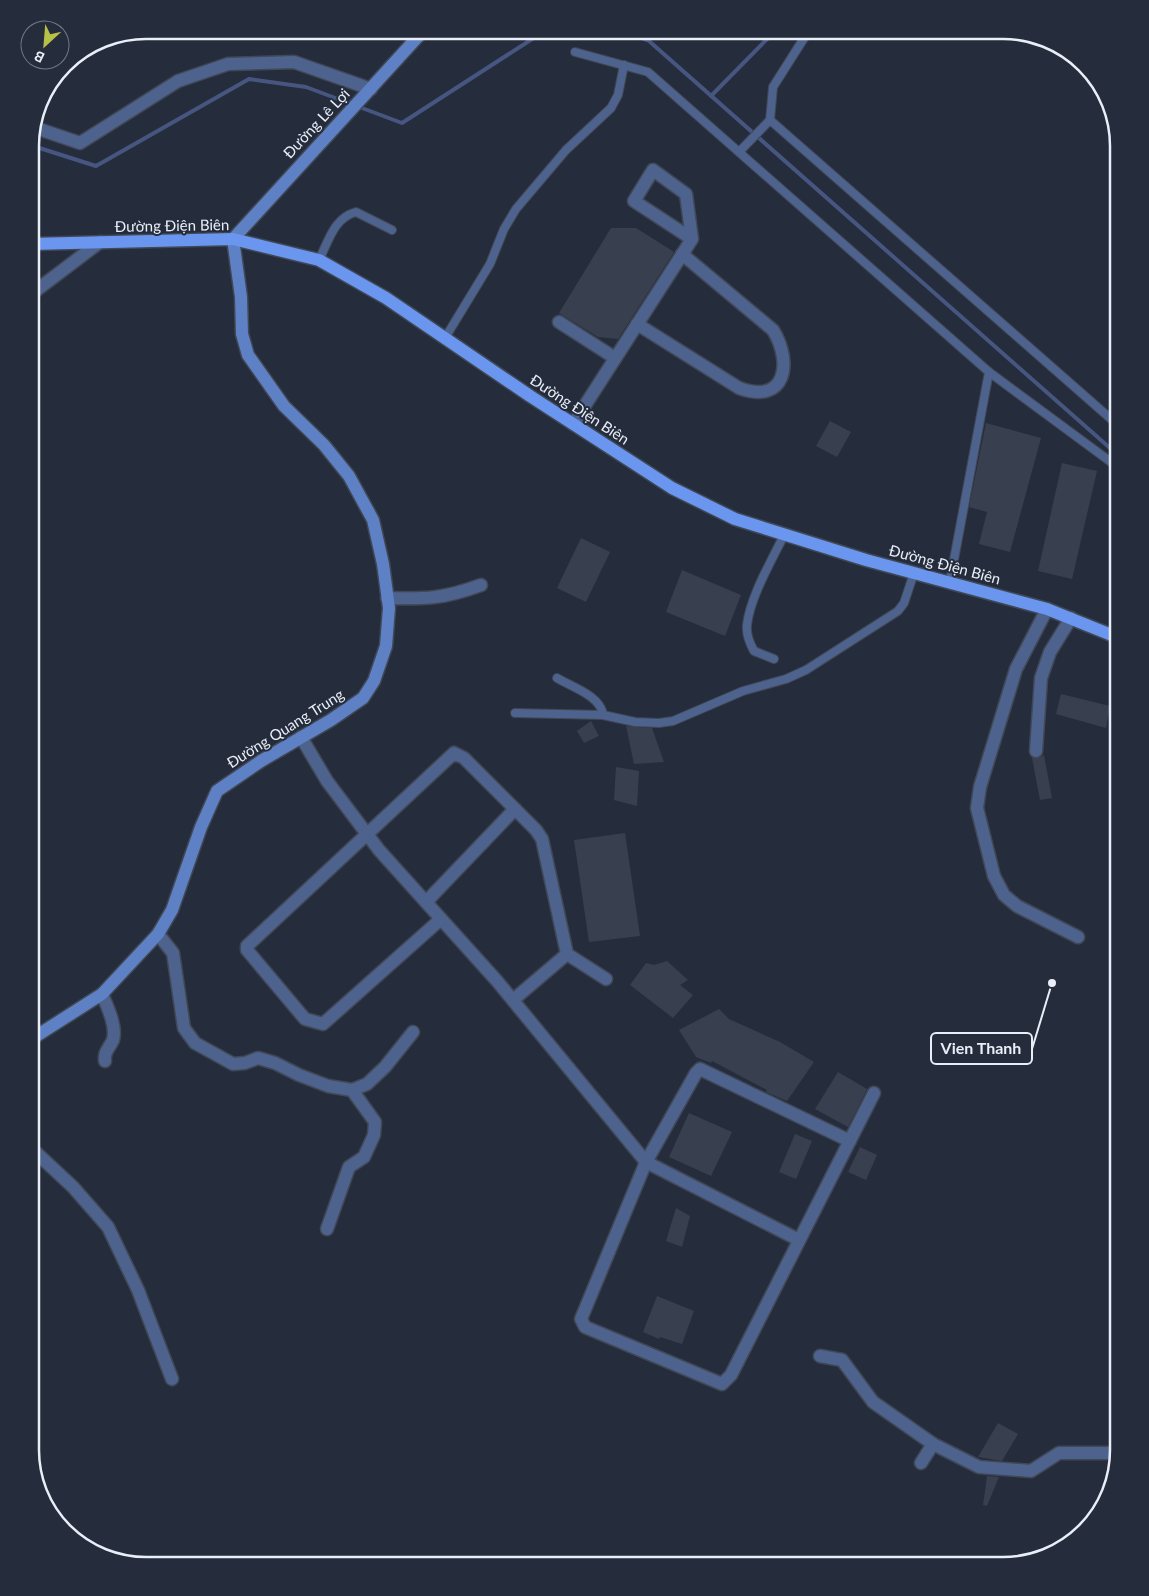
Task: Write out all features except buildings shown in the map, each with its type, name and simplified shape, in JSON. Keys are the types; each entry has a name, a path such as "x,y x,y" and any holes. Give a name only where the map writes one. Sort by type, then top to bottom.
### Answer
{"main road":[{"name":"Đường Điện Biên","path":"39,244 233,239 319,260 386,298 672,488 735,519 914,573 1047,609 1110,634"}],"street":[{"name":"Đường Lê Lợi","path":"233,239 337,123 416,39"},
{"path":"40,130 80,143 178,81 228,64 294,62 371,89"},
{"path":"573,424 692,239 686,194 653,170 634,201 692,239"},
{"name":"Đường Quang Trung","path":"39,1034 102,994 158,934 172,910 201,827 217,791 261,761 363,698 374,681 386,646 387,598 383,564 373,520 350,476 324,445 284,406 248,355 242,334 241,297 233,239"},
{"path":"39,288 100,242"},
{"path":"637,324 739,388 751,392 770,390 780,382 785,366 781,346 773,330 682,254"},
{"path":"559,322 616,358"},
{"path":"387,598 431,599 456,594 481,585"},
{"path":"1047,609 1016,669 980,788 977,808 994,876 1004,895 1017,906 1078,937"},
{"path":"1036,751 1041,678 1050,652 1072,618"},
{"path":"301,737 327,781 368,835 513,1000 646,1162 799,1240"},
{"path":"441,919 323,1024 305,1019 248,953 247,946 454,753 464,758 542,839 567,954 606,978"},
{"path":"426,902 515,809"},
{"path":"158,934 173,953 184,1028 196,1043 233,1064 244,1063 258,1058 275,1062 299,1075 328,1086 352,1090 367,1084 385,1067 413,1032"},
{"path":"513,1000 567,954"},
{"path":"102,994 110,1012 113,1034 112,1042 104,1052 105,1061"},
{"path":"850,1141 700,1069 646,1162 581,1319 585,1327 722,1384 731,1375 799,1240 850,1141 874,1093"},
{"path":"327,1229 349,1166 364,1156 374,1136 375,1122 352,1090"},
{"path":"39,1156 73,1187 108,1228 138,1290 172,1379"},
{"path":"820,1356 842,1360 873,1402 933,1444 979,1467 1031,1471 1059,1453 1110,1454"},
{"path":"921,1463 933,1444"}],"lane":[{"path":"741,150 768,122 773,87 803,39"},
{"path":"575,52 648,72 741,150 989,372 1110,461"},
{"path":"445,338 490,264 504,229 516,209 566,150 610,108 618,95 624,65"},
{"path":"768,122 1110,418"},
{"path":"319,260 336,224 345,215 356,212 392,230"},
{"path":"950,582 989,372"},
{"path":"774,659 754,650 747,635 746,626 758,593 784,535"},
{"path":"515,713 603,715 635,722 659,723 673,721 744,691 806,670 898,611 904,603 914,573"},
{"path":"557,678 595,700 602,708 603,715"}],"waterway":[{"path":"39,148 96,166 249,79 306,87 402,123 532,39"},
{"path":"644,39 649,41 1110,448"},
{"path":"711,96 767,39"}],"place":[{"name":"Vien Thanh","path":"1052,983"}]}
